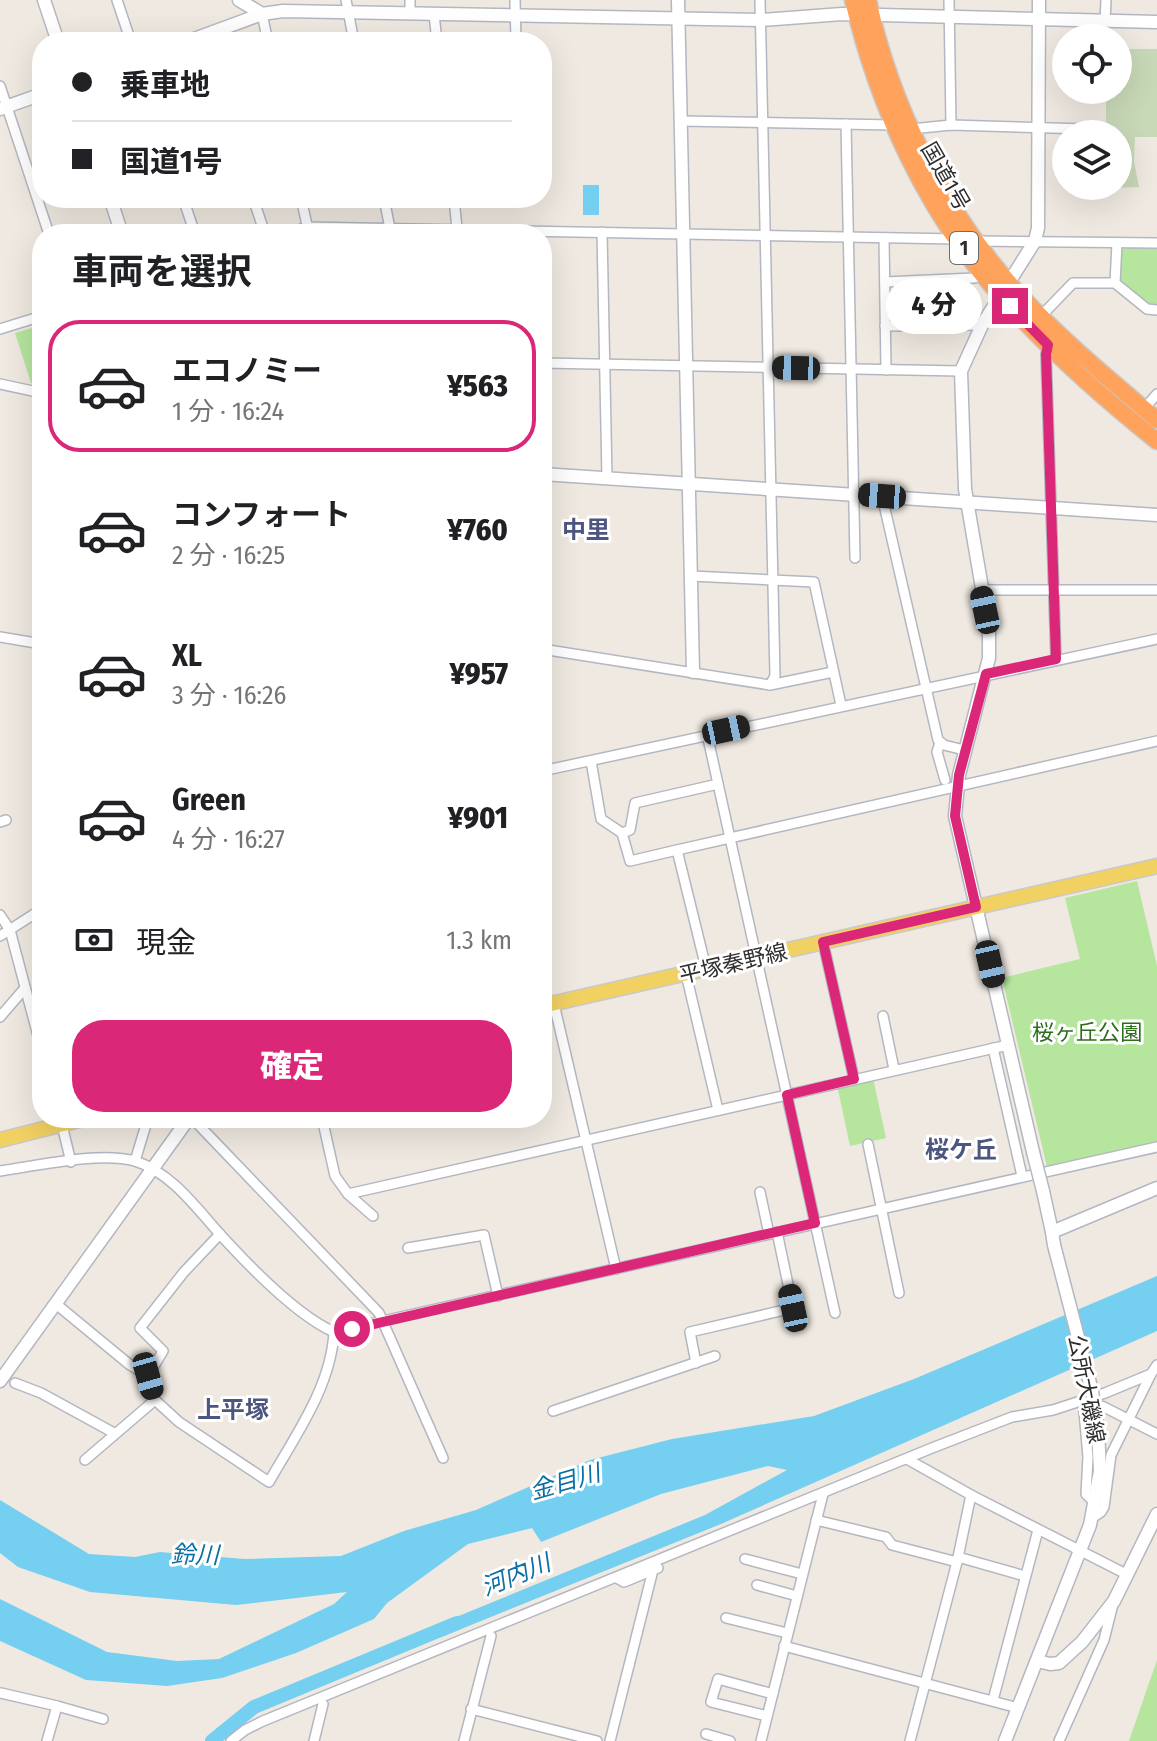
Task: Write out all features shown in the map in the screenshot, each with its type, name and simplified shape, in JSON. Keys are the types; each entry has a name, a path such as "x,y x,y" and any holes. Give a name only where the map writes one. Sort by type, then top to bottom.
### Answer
{"highway":[{"name":"国道1号","path":"862,8 870,62 893,125 921,180 957,239 984,275 1041,316 1151,414"},
{"name":"国道1号","path":"862,8 911,129 933,173 1004,289 1048,345 1157,441"}],"main road":[{"name":"平塚秦野線","path":"552,1004 1157,866"},
{"path":"0,1140 39,1128"}],"street":[{"path":"44,0 55,32"},
{"path":"117,0 128,32"},
{"path":"239,0 262,14 266,32"},
{"path":"410,0 410,14"},
{"path":"515,0 516,32"},
{"path":"678,0 693,672"},
{"path":"760,0 774,579 775,676 770,685"},
{"path":"949,0 951,125"},
{"path":"552,363 961,371 982,325 1035,241 1038,228 1039,0"},
{"path":"1105,21 1106,0"},
{"path":"347,6 352,32"},
{"path":"213,32 262,14 347,6 410,14 761,20 862,8 949,19 1157,22"},
{"path":"434,14 436,32"},
{"path":"0,86 4,108 32,186"},
{"path":"4,108 32,98"},
{"path":"681,121 893,125"},
{"path":"846,124 855,558"},
{"path":"911,129 951,125 1052,128"},
{"path":"552,232 957,239"},
{"path":"602,232 607,478"},
{"path":"884,238 886,370"},
{"path":"977,241 1157,243"},
{"path":"1115,283 1117,243"},
{"path":"885,282 984,275"},
{"path":"1041,316 1073,283 1115,283 1147,309 1157,310"},
{"path":"0,329 32,319"},
{"path":"885,326 982,325"},
{"path":"1048,345 1056,659"},
{"name":"公所大磯線","path":"961,371 967,502 989,629 989,658 964,750 951,783 955,816 1053,1238 1092,1391 1100,1471 1092,1518 1081,1550 1005,1741"},
{"path":"0,384 32,391"},
{"path":"1151,414 1157,394"},
{"path":"552,475 1157,515"},
{"path":"882,496 940,743 937,752 951,783"},
{"path":"691,576 814,582 841,705"},
{"path":"981,590 1157,590"},
{"path":"0,637 32,642"},
{"path":"552,769 1157,639"},
{"path":"552,651 770,685 833,672"},
{"path":"707,734 835,1313"},
{"path":"591,761 601,819 622,833 630,861 951,783 1157,741"},
{"path":"940,743 964,750"},
{"path":"622,833 630,830 635,803 718,784"},
{"path":"677,850 706,968"},
{"path":"0,915 10,930 32,1014"},
{"path":"0,936 32,916"},
{"path":"823,942 854,1079"},
{"path":"686,974 718,1110"},
{"path":"0,1017 25,988"},
{"path":"883,1016 894,1069"},
{"path":"552,1019 586,1140 616,1269"},
{"path":"348,1194 1008,1045"},
{"path":"993,1048 1022,1176"},
{"path":"63,1128 71,1162"},
{"path":"135,1161 145,1128"},
{"path":"0,1381 183,1128"},
{"path":"200,1128 379,1313 443,1458"},
{"path":"324,1128 335,1176 348,1194 373,1216"},
{"path":"868,1144 899,1293"},
{"path":"0,1171 103,1158 135,1161 153,1170 188,1197 282,1296 334,1332 1157,1147"},
{"path":"1053,1238 1157,1188"},
{"path":"696,1363 690,1332 793,1308 760,1192"},
{"path":"148,1376 163,1351 140,1328 184,1272 220,1234"},
{"path":"408,1248 484,1235 498,1296"},
{"path":"56,1304 130,1365 148,1376 155,1400 179,1422 269,1482 310,1410 329,1366 334,1332"},
{"path":"553,1411 715,1356"},
{"path":"231,1741 245,1730 907,1459 1012,1417 1053,1410 1083,1400 1154,1370"},
{"path":"1092,1518 1104,1507 1111,1455 1154,1370"},
{"path":"15,1383 41,1393 114,1433"},
{"path":"85,1460 155,1400"},
{"path":"1083,1400 1157,1434"},
{"path":"1083,1400 1088,1457 1086,1494 1095,1503"},
{"path":"907,1459 1128,1575"},
{"path":"761,1741 823,1494"},
{"path":"910,1741 971,1495"},
{"path":"1037,1661 1050,1664 1067,1658 1114,1601 1153,1528 1157,1514"},
{"path":"816,1520 886,1537 892,1545 1025,1576"},
{"path":"993,1700 1038,1530"},
{"path":"758,1551 750,1561 802,1574"},
{"path":"617,1578 624,1582 675,1559 681,1552"},
{"path":"610,1741 653,1570"},
{"path":"757,1585 797,1596"},
{"path":"1059,1741 1104,1640 1114,1601"},
{"path":"726,1618 787,1633"},
{"path":"457,1643 464,1646 491,1636 507,1628 510,1621"},
{"path":"464,1741 491,1636"},
{"path":"784,1646 1018,1708"},
{"path":"767,1716 711,1702 718,1679 773,1694"},
{"path":"281,1715 289,1716 323,1704 354,1690 357,1684"},
{"path":"1,1693 103,1719"},
{"path":"314,1741 323,1704"},
{"path":"47,1741 57,1706"},
{"path":"471,1709 597,1741"},
{"path":"706,1734 730,1741"}],"green space":[{"path":"1132,49 1157,49 1157,137 1135,137 1134,161 1139,187 1132,187 1132,120 1106,120 1106,104 1132,104"},
{"path":"1122,248 1157,248 1157,305 1149,305 1120,282"},
{"path":"32,328 32,383 31,383 15,333"},
{"name":"桜ヶ丘公園","path":"1137,881 1157,966 1157,1142 1047,1167 1002,978 1080,959 1065,898"},
{"path":"873,1078 886,1138 850,1146 837,1085"},
{"path":"1157,1660 1157,1741 1129,1741"}],"water":[{"path":"583,185 599,185 599,215 583,215"},
{"path":"1157,1276 1157,1331 721,1524 439,1638 444,1622 705,1515 787,1470 768,1466 661,1494 541,1542 532,1528 468,1544 387,1603 374,1619 296,1653 222,1678 167,1686 86,1680 0,1641 0,1599 107,1652 177,1661 219,1659 334,1604 347,1592 236,1605 90,1592 18,1567 0,1553 0,1500 89,1554 135,1557 160,1552 244,1559 341,1556 404,1531 476,1510 590,1460 672,1439 814,1416 914,1379"}],"waterway":[{"name":"河内川","path":"212,1741 254,1707 457,1623"}],"district":[{"name":"中里","path":"586,530"},
{"name":"桜ケ丘","path":"961,1150"},
{"name":"上平塚","path":"233,1410"}],"route":[{"path":"352,1329 815,1223 787,1095 854,1079 823,942 976,907 955,816 964,750 986,674 1056,659 1048,345 1010,306"}],"water label":[{"name":"金目川","path":"565,1482"},
{"name":"鈴川","path":"195,1555"}]}
